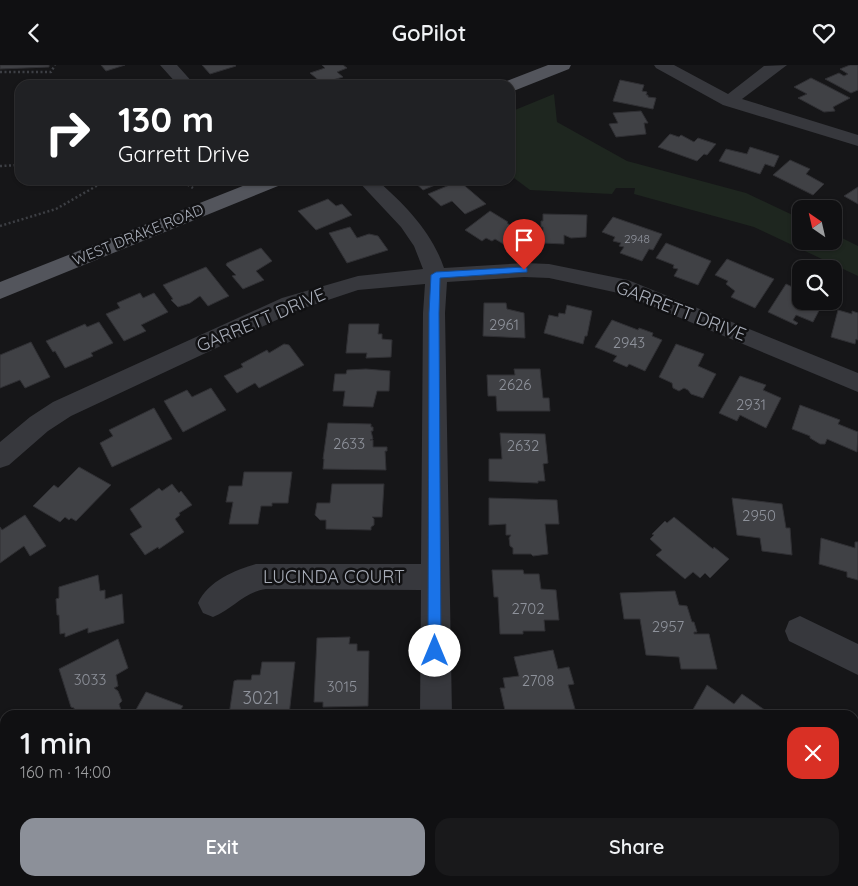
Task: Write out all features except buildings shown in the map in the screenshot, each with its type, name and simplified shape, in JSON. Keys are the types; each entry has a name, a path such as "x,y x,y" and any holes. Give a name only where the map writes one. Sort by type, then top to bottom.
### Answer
{"main road":[{"path":"515,84 563,65"},
{"name":"WEST DRAKE ROAD","path":"0,291 264,185"}],"street":[{"path":"168,65 182,80"},
{"path":"662,65 729,101 858,141"},
{"path":"729,101 770,69 779,65"},
{"path":"371,185 401,213 416,234 436,275 434,313 436,710"},
{"name":"GARRETT DRIVE","path":"0,457 40,424 62,409 290,305 324,292 358,283 436,275 524,270 549,271 628,288 858,383"},
{"name":"LUCINDA COURT","path":"213,603 233,586 251,578 271,575 290,577 434,577"},
{"path":"800,631 858,660"}],"path":[{"path":"0,72 51,71 55,65"},
{"path":"0,167 15,166"},
{"path":"0,226 43,214 69,203 98,185"},
{"path":"188,185 193,188"}],"shaded area":[{"path":"554,94 557,122 627,161 746,193 792,215 792,245 754,227 634,194 635,188 616,188 612,194 530,190 515,179 515,110"},
{"path":"842,238 858,246 858,276 842,268 842,260 824,260 803,250 842,250"}],"route":[{"path":"435,651 434,313 436,275 524,270"}]}
